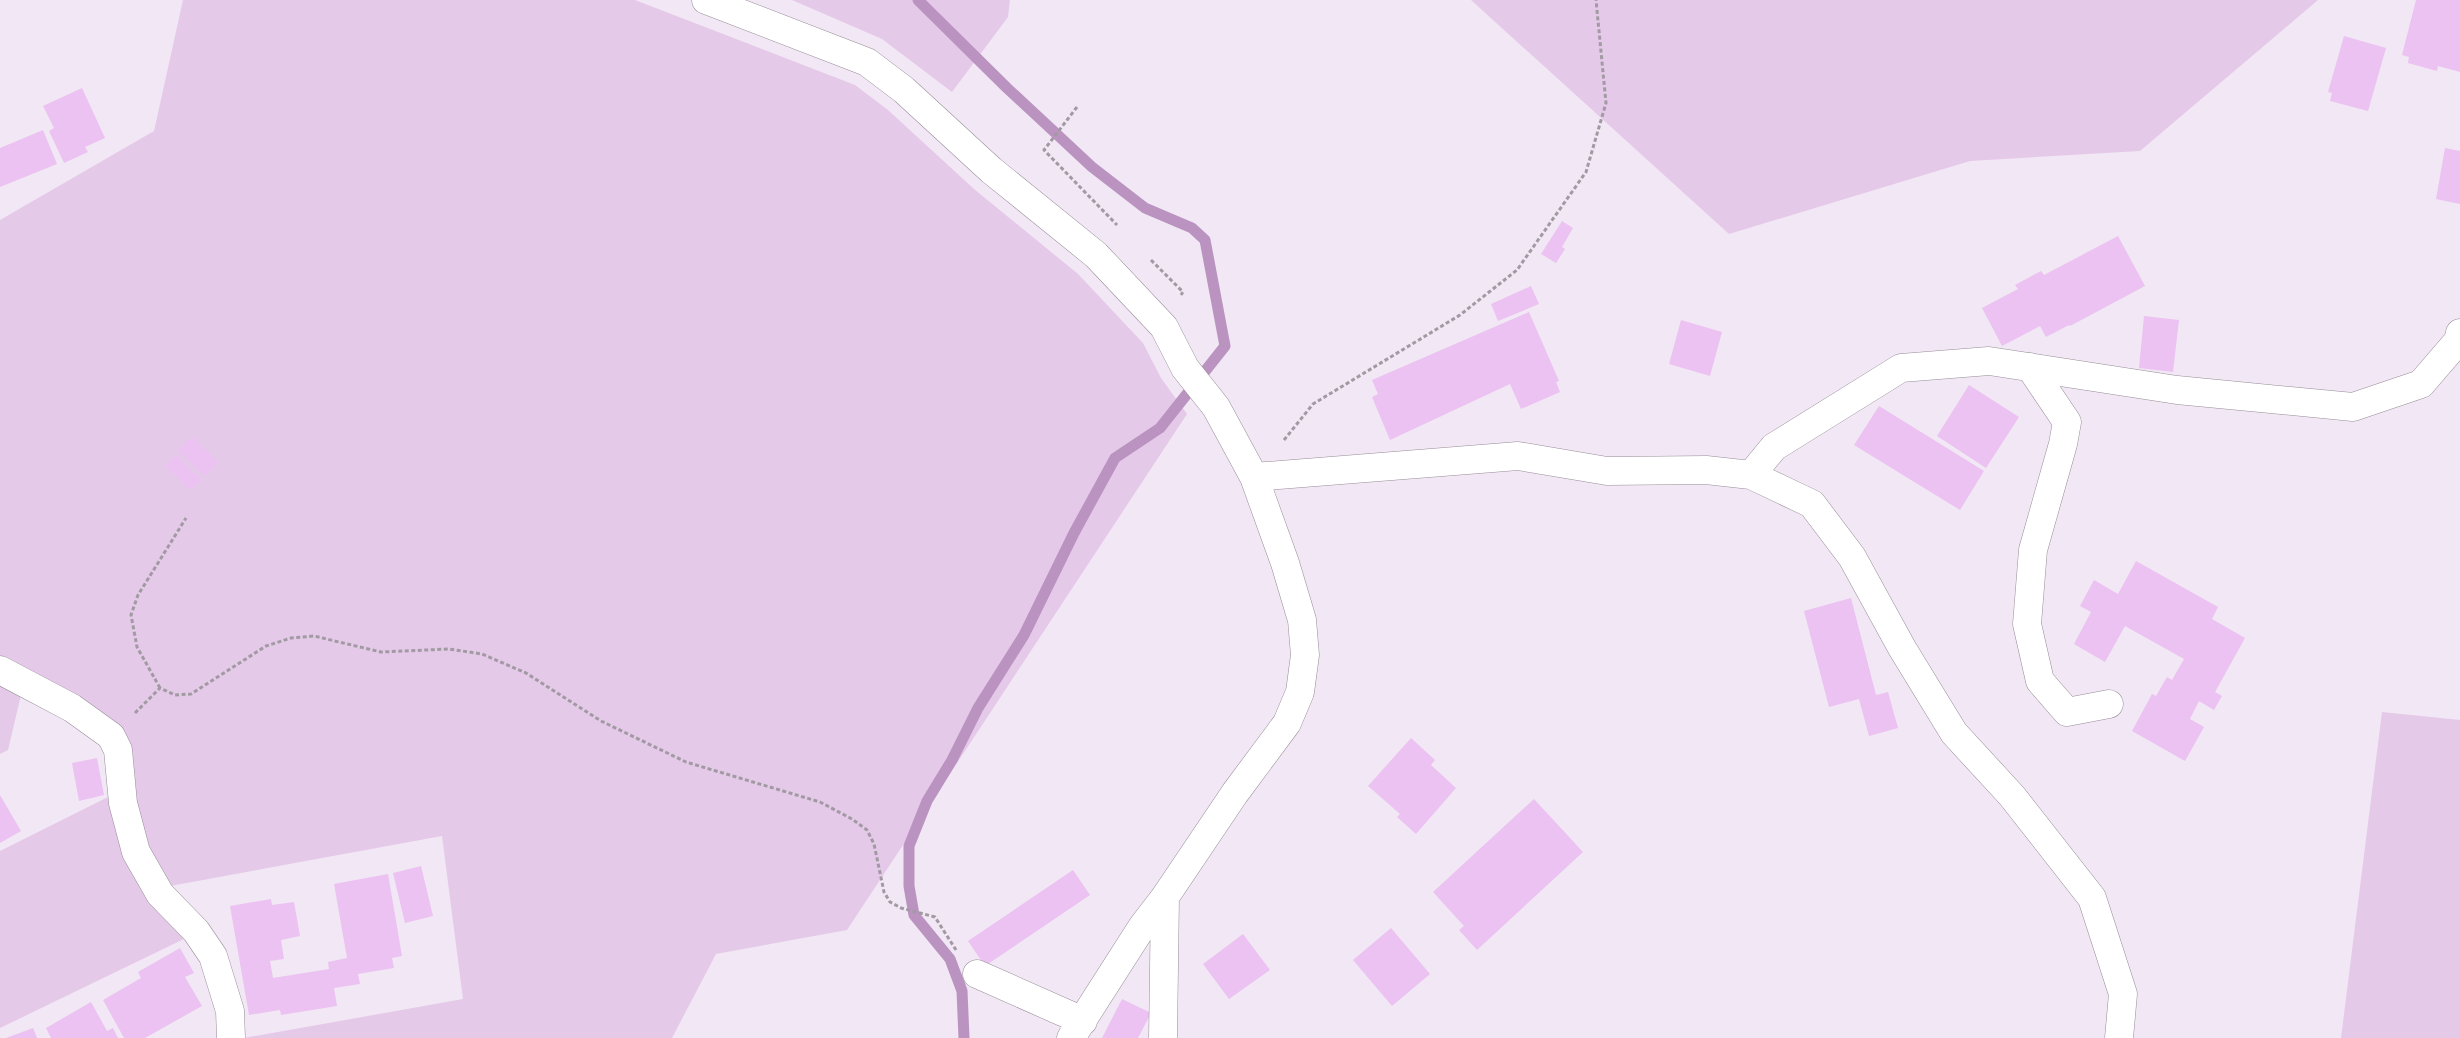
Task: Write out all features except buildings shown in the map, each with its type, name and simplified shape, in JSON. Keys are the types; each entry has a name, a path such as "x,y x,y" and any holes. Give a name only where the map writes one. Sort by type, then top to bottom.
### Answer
{"street":[{"path":"706,0 868,62 904,90 992,170 1096,255 1164,327 1185,368 1216,407 1254,477 1285,563 1302,620 1305,655 1300,692 1287,723 1235,793 1165,897 1142,926 1077,1030 977,974"},
{"path":"1751,475 1774,446 1902,368 1989,361 2177,390 2353,407 2421,384 2458,341 2460,333"},
{"path":"2030,367 2067,422 2063,444 2032,550 2027,624 2040,682 2067,712 2109,704"},
{"path":"1254,477 1518,456 1607,471 1706,470 1751,475 1812,504 1852,557 1902,648 1954,733 2012,796 2092,898 2123,994 2119,1038"},
{"path":"0,670 72,708 111,736 118,750 123,803 136,852 160,894 196,931 213,956 230,1011 231,1038"},
{"path":"1163,1038 1165,897"}],"path":[{"path":"1254,477 1313,404 1460,314 1517,270 1586,172 1606,102 1596,0"},
{"path":"1048,145 1077,107"},
{"path":"186,518 138,595 131,615 137,647 160,688 175,695 191,694 266,646 291,638 314,636 381,652 450,649 482,654 526,673 601,721 686,762 820,802 852,819 867,830 874,844 884,892 890,902 901,908 935,917 964,963 977,974"},
{"path":"111,736 160,688"}],"shaded area":[{"path":"183,0 635,0 855,85 888,110 974,189 1078,274 1143,343 1161,378 1187,414 847,930 716,954 672,1038 244,1038 463,999 442,836 170,886 147,847 134,801 129,746 0,657 0,220 154,131"},
{"path":"792,0 1010,0 1008,17 952,92 882,39"},
{"path":"1471,0 2318,0 2140,151 1970,161 1729,234"},
{"path":"0,683 21,695 8,750 0,754"},
{"path":"2382,712 2460,720 2460,1038 2341,1038"},
{"path":"110,796 186,938 0,1028 0,851"}],"waterway":[{"path":"918,0 1007,88 1092,167 1145,208 1192,228 1205,240 1225,346 1160,428 1115,458 1074,533 1024,635 978,708 952,760 927,801 909,846 909,886 914,915 950,959 962,991 964,1038"}]}
